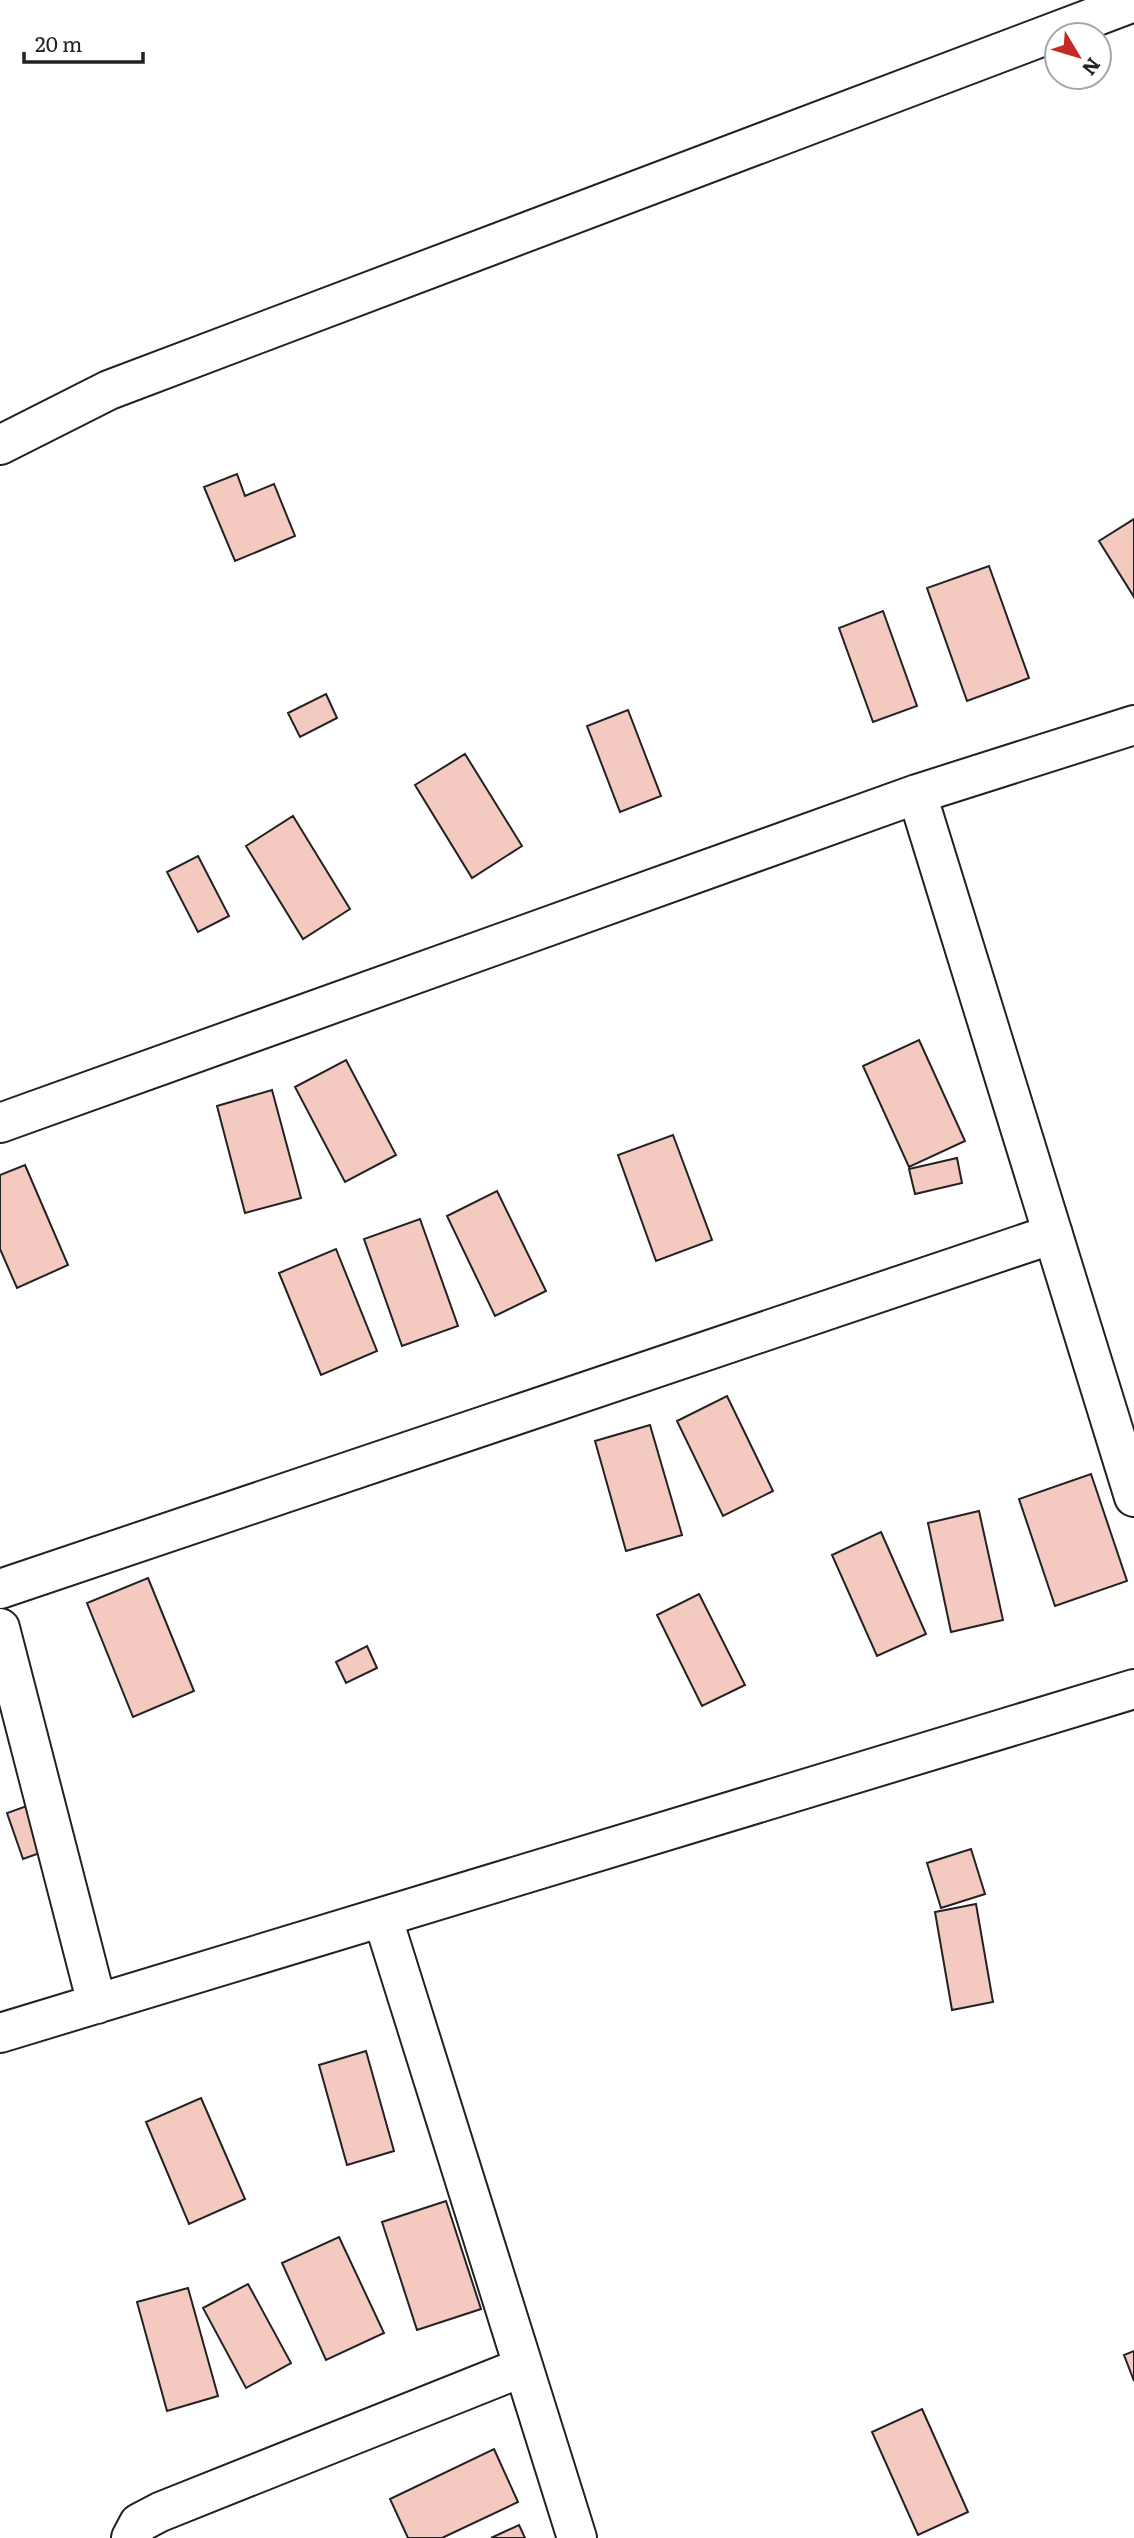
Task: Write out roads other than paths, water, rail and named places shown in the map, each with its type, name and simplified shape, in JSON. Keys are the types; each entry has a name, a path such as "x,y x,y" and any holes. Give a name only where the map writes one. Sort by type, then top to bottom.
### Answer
{"street":[{"path":"0,445 109,390 1134,2"},
{"path":"0,1124 918,794 1134,724"},
{"path":"918,794 1134,1497"},
{"path":"0,1588 1053,1234"},
{"path":"0,1628 97,2004"},
{"path":"0,2033 1134,1689"},
{"path":"383,1919 577,2538"},
{"path":"131,2538 139,2523 160,2512 523,2367"}]}
